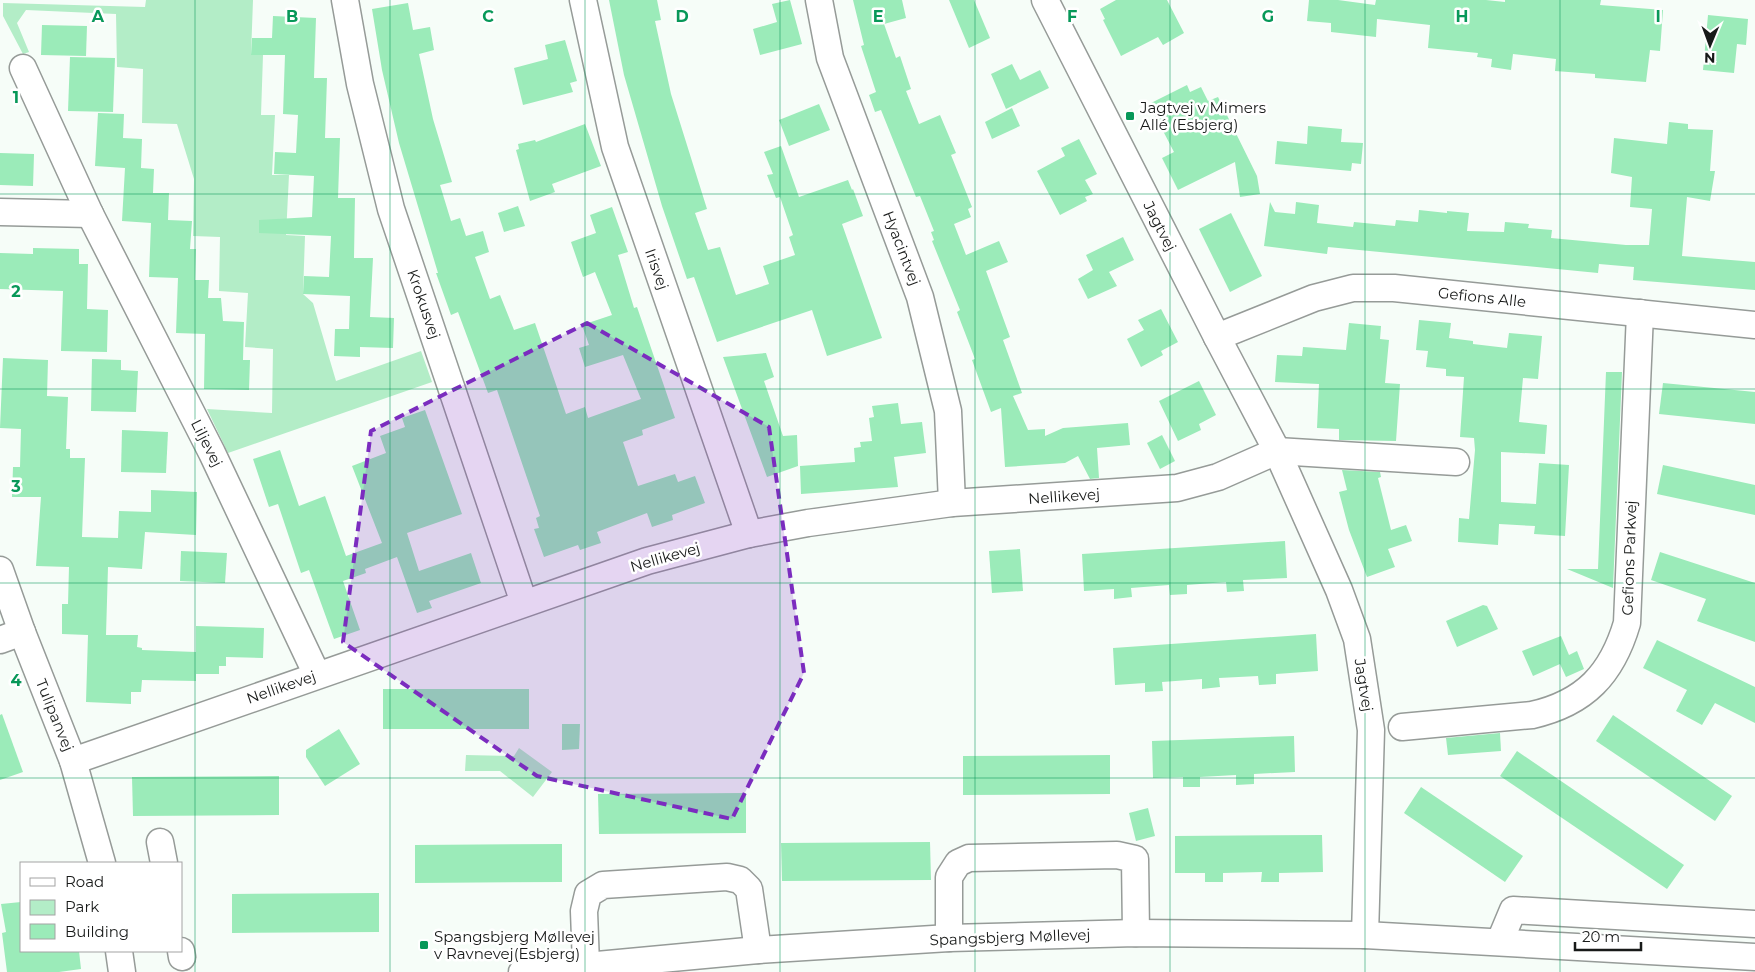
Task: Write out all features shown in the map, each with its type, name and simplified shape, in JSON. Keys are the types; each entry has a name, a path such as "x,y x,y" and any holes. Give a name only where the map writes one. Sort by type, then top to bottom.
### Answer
{"street":[{"name":"Krokusvej","path":"345,0 360,84 391,209 524,603"},
{"name":"Irisvej","path":"583,0 615,147 749,534"},
{"name":"Hyacintvej","path":"820,0 830,58 920,297 948,411 952,503"},
{"name":"Jagtvej","path":"1047,1 1217,337 1277,450 1339,590 1357,639 1371,730 1366,935"},
{"name":"Liljevej","path":"23,68 90,214 212,453 317,675"},
{"path":"0,212 90,214"},
{"name":"Gefions Alle","path":"1217,337 1314,298 1353,288 1394,288 1755,324"},
{"name":"Gefions Parkvej","path":"1402,727 1532,715 1552,710 1576,698 1594,684 1609,666 1620,646 1627,623 1640,313"},
{"name":"Nellikevej","path":"73,761 647,561 749,534 808,523 952,503 1177,488 1218,477 1277,450"},
{"path":"1277,450 1456,462"},
{"name":"Tulipanvej","path":"0,570 11,636 73,761 102,862"},
{"path":"949,938 949,877 958,863 969,858 1117,855 1135,859 1136,933"},
{"path":"586,964 584,911 588,894 602,885 727,878 740,880 749,889 758,950"},
{"path":"1500,941 1513,910 1755,924"},
{"name":"Spangsbjerg Møllevej","path":"522,972 586,964 724,962 758,950 949,938 1136,933 1366,935 1500,941 1755,957"},
{"path":"119,952 122,972"}],"highlighted area":[{"path":"587,323 769,427 804,673 732,819 537,776 343,642 371,431"}],"green space":[{"path":"146,0 253,0 251,55 263,55 261,115 275,115 272,175 289,175 286,235 305,236 303,294 313,303 336,381 421,351 432,382 228,453 207,409 272,413 273,349 245,347 248,293 219,291 220,237 193,236 194,179 177,124 142,123 143,69 117,67 116,14 26,10 17,23 29,52 23,54 3,16 3,3 145,7"},
{"path":"519,748 552,772 533,797 500,771 465,771 466,755 514,756"}],"building":[{"path":"609,0 657,0 661,20 655,21 671,94 707,209 695,213 708,250 720,247 736,295 769,284 763,266 795,255 789,237 793,235 780,197 776,198 767,175 773,174 764,152 781,146 799,197 848,180 853,189 863,216 842,224 882,338 827,356 812,310 717,342 694,277 687,279 662,206 624,75"},
{"path":"790,0 802,44 760,55 753,29 777,22 772,4"},
{"path":"853,0 902,0 906,18 884,24 896,58 900,56 911,89 906,91 919,124 940,115 956,153 951,155 972,207 968,209 971,217 954,224 966,255 999,241 1008,262 986,271 1010,337 1003,340 1022,393 1013,396 1028,430 1045,429 1045,436 1063,428 1128,423 1130,445 1097,448 1099,478 1090,479 1078,456 1065,463 1005,467 1001,408 991,412 972,360 975,359 957,312 960,310 932,241 934,240 931,232 934,231 920,196 916,197 881,110 875,112 869,95 876,92 861,46 864,45"},
{"path":"949,0 974,0 990,38 969,48"},
{"path":"1116,0 1167,0 1184,33 1163,45 1158,37 1121,56 1103,20 1105,19 1100,9"},
{"path":"1309,0 1338,0 1375,5 1376,0 1486,0 1505,2 1505,0 1601,0 1600,5 1663,10 1660,51 1650,50 1646,82 1595,78 1595,74 1555,71 1556,59 1513,54 1511,70 1491,67 1492,59 1477,57 1478,53 1428,48 1430,25 1377,19 1376,37 1331,32 1331,23 1307,21"},
{"path":"408,3 413,30 430,27 434,50 419,54 433,119 452,182 440,185 451,221 460,218 466,236 483,231 489,252 475,257 490,299 500,295 514,330 535,323 566,414 585,407 588,418 641,399 623,355 585,367 579,348 589,345 582,325 612,315 595,272 583,277 571,242 596,233 590,215 612,207 628,252 618,255 634,308 637,307 675,418 642,430 643,435 623,442 638,486 675,474 678,482 695,476 705,503 672,515 673,520 652,527 647,513 597,532 601,543 580,550 578,545 544,557 534,529 539,528 536,518 540,516 497,390 488,393 458,312 451,315 436,273 438,273 399,143 382,70 372,9"},
{"path":"1708,15 1748,19 1746,45 1737,44 1734,73 1703,70"},
{"path":"273,16 316,18 314,78 327,78 325,138 340,138 338,198 355,198 354,258 373,258 370,317 394,318 393,348 360,347 360,357 334,356 335,329 349,329 350,296 303,294 304,276 329,277 331,236 259,233 259,220 312,217 314,176 274,174 275,152 296,153 298,115 283,114 285,55 251,55 252,38 272,38"},
{"path":"42,25 87,26 86,56 41,55"},
{"path":"565,40 577,81 570,83 573,92 523,105 514,68 548,59 545,45"},
{"path":"70,57 115,58 113,112 68,111"},
{"path":"1012,64 1020,80 1040,70 1049,88 1006,109 991,74"},
{"path":"1187,85 1190,92 1201,87 1208,101 1218,97 1257,176 1260,194 1240,197 1235,162 1178,190 1162,158 1174,152 1149,104"},
{"path":"819,104 830,130 789,146 779,120"},
{"path":"1012,108 1020,126 992,139 985,122"},
{"path":"98,113 124,114 123,138 142,139 141,168 154,169 153,193 169,193 168,220 192,221 190,249 196,249 195,280 209,280 208,298 221,298 223,321 244,322 243,360 250,360 249,390 204,389 205,334 176,333 178,278 149,277 151,223 122,221 125,168 95,166"},
{"path":"1669,122 1688,124 1688,129 1713,130 1710,171 1715,171 1710,201 1687,197 1682,256 1755,262 1755,290 1633,280 1634,267 1599,264 1598,273 1328,247 1327,254 1264,246 1270,202 1275,212 1295,214 1296,202 1319,205 1317,223 1353,227 1354,222 1395,226 1396,220 1418,222 1419,210 1447,213 1447,211 1469,213 1467,231 1504,232 1505,222 1529,224 1528,228 1552,230 1551,238 1626,245 1649,245 1652,209 1630,207 1632,177 1611,173 1614,138 1667,144"},
{"path":"585,124 601,166 552,184 555,192 530,201 516,150 519,149 518,144 535,140 536,142"},
{"path":"1308,126 1342,129 1341,142 1363,143 1361,164 1352,163 1351,171 1275,164 1277,141 1307,144"},
{"path":"1079,139 1097,174 1085,180 1093,194 1085,197 1087,201 1060,215 1037,171 1065,156 1061,148"},
{"path":"0,153 34,154 33,186 0,185"},
{"path":"518,206 525,226 504,232 498,213"},
{"path":"1231,213 1262,276 1230,292 1199,229"},
{"path":"1123,237 1134,260 1109,272 1117,286 1088,299 1078,279 1093,270 1086,255"},
{"path":"33,248 79,249 79,264 88,264 87,309 108,310 107,352 61,351 63,291 0,289 0,253 33,254"},
{"path":"1161,309 1178,342 1161,351 1163,355 1141,367 1127,339 1144,330 1138,320"},
{"path":"1419,320 1451,323 1449,338 1473,341 1473,344 1507,348 1509,333 1542,336 1538,379 1523,378 1519,422 1547,425 1545,454 1501,452 1501,502 1536,504 1539,463 1569,465 1565,536 1534,534 1535,526 1499,524 1498,545 1458,542 1459,518 1469,519 1475,450 1474,438 1460,437 1464,377 1446,376 1446,369 1426,367 1428,351 1416,350"},
{"path":"1349,323 1381,326 1380,339 1389,340 1385,383 1400,384 1396,441 1339,440 1339,429 1317,428 1319,384 1275,382 1277,355 1302,356 1303,347 1346,350"},
{"path":"766,353 774,377 764,381 783,436 797,435 798,466 767,477 723,357"},
{"path":"3,358 48,360 47,396 68,397 66,449 70,449 70,458 85,458 82,537 118,538 119,511 151,512 151,490 197,492 196,535 145,532 142,569 108,567 106,635 138,635 137,647 142,648 142,650 196,652 196,626 264,628 263,658 226,657 226,666 219,666 219,674 196,674 196,681 142,680 141,692 131,692 131,704 86,702 88,635 62,634 62,604 68,604 69,567 36,566 41,497 12,497 13,467 20,467 21,429 0,428"},
{"path":"92,359 121,360 121,370 138,371 136,412 91,411"},
{"path":"1606,372 1622,372 1613,588 1567,569 1598,569"},
{"path":"1199,381 1216,415 1199,424 1201,430 1178,441 1159,401"},
{"path":"1663,383 1755,392 1755,424 1659,414"},
{"path":"898,403 901,424 922,422 926,453 894,457 898,487 801,494 800,466 855,462 854,448 861,447 860,442 872,441 869,418 874,417 872,406"},
{"path":"425,410 462,514 407,533 419,571 471,553 481,583 429,601 432,608 417,613 397,557 365,569 366,573 343,581 360,630 334,639 309,570 301,573 278,504 269,507 253,459 280,450 299,506 325,496 346,556 382,543 352,466 386,453 380,436 405,427 402,418"},
{"path":"122,430 168,432 166,473 121,472"},
{"path":"1162,435 1175,461 1160,469 1147,443"},
{"path":"1663,465 1755,485 1755,515 1657,494"},
{"path":"1342,470 1380,472 1381,477 1378,478 1391,530 1406,525 1412,541 1388,549 1395,567 1367,577 1349,530 1339,492 1347,490"},
{"path":"1285,541 1287,578 1243,580 1244,591 1227,592 1226,582 1187,585 1187,594 1170,595 1169,585 1131,588 1132,597 1114,599 1114,589 1084,591 1082,554"},
{"path":"1020,549 1023,591 992,593 989,551"},
{"path":"181,551 227,553 225,583 180,581"},
{"path":"1660,552 1755,583 1755,642 1697,621 1706,599 1651,580"},
{"path":"1483,605 1487,606 1498,629 1457,647 1446,621"},
{"path":"1316,634 1318,671 1276,674 1276,684 1259,685 1258,676 1219,678 1220,687 1202,689 1202,679 1162,682 1163,691 1145,692 1145,683 1115,685 1113,648"},
{"path":"1561,636 1569,655 1577,651 1584,669 1566,677 1560,664 1533,676 1522,651"},
{"path":"1657,640 1755,687 1755,723 1715,703 1702,725 1676,711 1687,690 1643,668"},
{"path":"383,689 529,689 529,729 383,729"},
{"path":"2,714 23,772 0,780 0,715"},
{"path":"1613,715 1732,796 1715,821 1596,741"},
{"path":"562,724 580,724 579,749 562,750"},
{"path":"339,729 360,764 325,786 306,757 306,750"},
{"path":"1500,733 1501,751 1448,755 1446,738"},
{"path":"1294,736 1295,772 1254,774 1254,784 1236,785 1236,775 1200,777 1200,787 1183,787 1183,777 1153,778 1152,741"},
{"path":"1517,751 1684,865 1667,889 1500,776"},
{"path":"1110,755 1110,794 963,795 963,756"},
{"path":"279,776 279,815 133,816 132,777"},
{"path":"1421,787 1523,856 1505,882 1404,813"},
{"path":"746,793 746,833 599,834 598,794"},
{"path":"1148,808 1155,836 1136,841 1129,813"},
{"path":"1322,835 1323,872 1279,873 1279,882 1261,882 1262,872 1223,873 1223,882 1205,882 1205,873 1175,873 1175,836"},
{"path":"930,842 931,880 782,881 781,843"},
{"path":"562,844 562,882 415,883 415,845"},
{"path":"379,893 379,932 232,933 232,894"},
{"path":"20,902 20,952 79,952 81,969 59,972 7,972 2,933 6,932 1,904"}],"place":[{"name":"Jagtvej v Mimers Allé (Esbjerg)","path":"1130,116"},
{"name":"Spangsbjerg Møllevej v Ravnevej(Esbjerg)","path":"424,945"}]}
